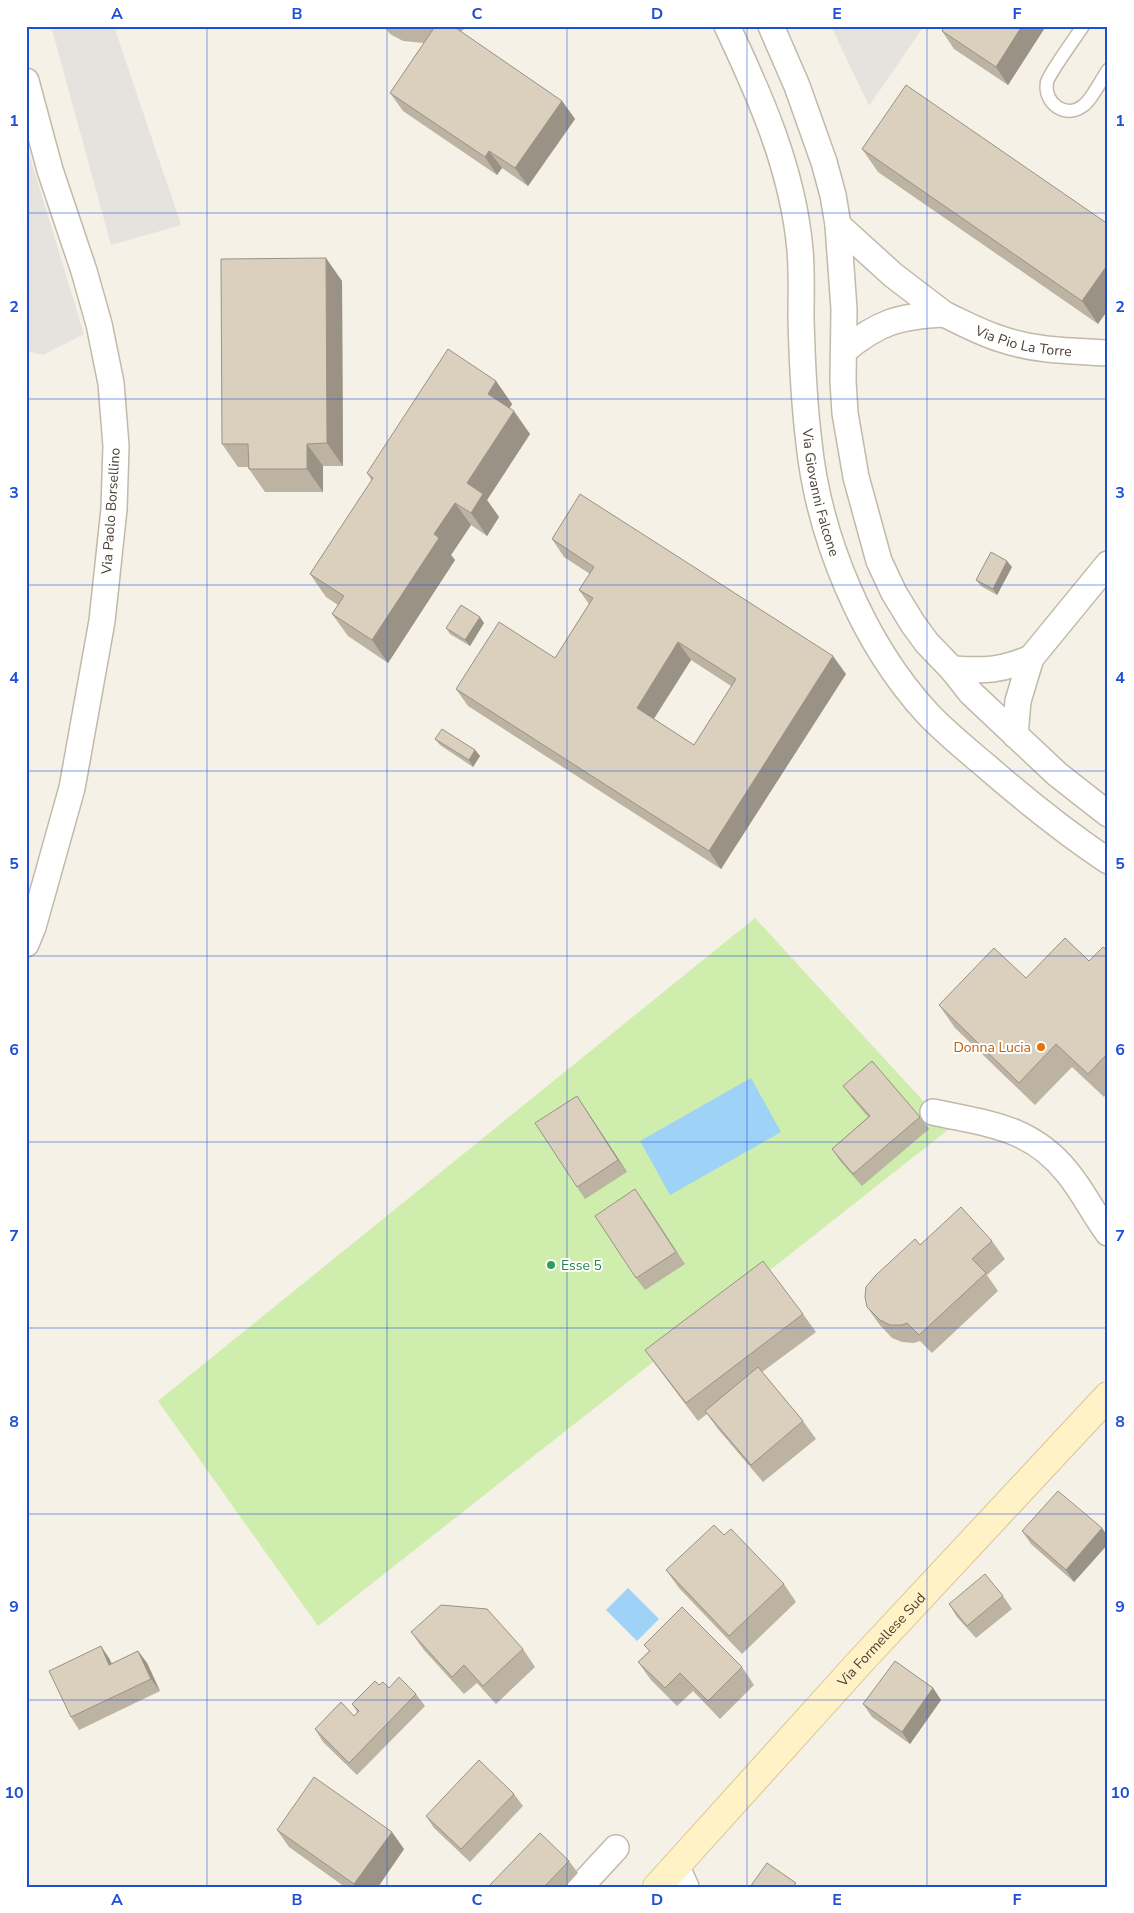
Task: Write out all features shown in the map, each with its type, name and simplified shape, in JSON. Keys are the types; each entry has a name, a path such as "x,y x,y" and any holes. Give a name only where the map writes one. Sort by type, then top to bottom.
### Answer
{"street":[{"name":"Via Giovanni Falcone","path":"727,26 770,120 790,190 800,250 802,365 813,474 830,539 858,607 892,668 928,713 948,733 1043,815 1108,861"},
{"path":"772,26 797,86 824,162 833,195 838,225 844,309 844,397 850,444 856,478 880,561 894,593 927,643 952,669 971,693 1057,774 1108,814"},
{"name":"Via Paolo Borsellino","path":"26,81 50,170 84,271 99,324 111,383 116,478 102,622 72,788 33,927 26,944"},
{"name":"Via Pio La Torre","path":"838,225 893,275 944,314 978,330 1018,344 1108,353"},
{"path":"844,351 862,335 877,327 910,316 944,314"},
{"path":"1015,735 1018,701 1030,658 1108,564"},
{"path":"952,669 1000,669 1030,658"},
{"path":"933,1112 1012,1130 1041,1146 1068,1172 1108,1233"},
{"name":"Via Formellese Sud","path":"657,1887 681,1876 861,1661 1108,1396"},
{"path":"580,1887 616,1848"}],"lane":[{"path":"1083,26 1048,80 1046,93 1052,104 1063,110 1073,110 1084,105 1108,70"}],"green space":[{"name":"Esse 5","path":"755,918 949,1129 318,1626 158,1401"}],"shaded area":[{"path":"51,26 114,26 181,225 111,245"},
{"path":"831,26 924,26 869,106"},
{"path":"26,144 84,334 43,355 26,351"}],"water":[{"path":"751,1078 781,1132 670,1195 640,1141"},
{"path":"628,1588 659,1619 637,1641 606,1610"}],"building":[{"path":"432,26 453,26 562,101 515,168 489,151 485,157 390,93 434,28"},
{"path":"945,26 1022,26 996,67 942,31"},
{"path":"906,85 1108,224 1108,264 1082,301 862,149"},
{"path":"326,258 327,443 307,444 307,469 249,469 248,444 222,444 221,259"},
{"path":"448,349 496,381 488,394 514,411 467,483 483,494 471,513 455,503 434,534 439,538 372,640 332,614 344,596 310,574 373,478 367,473"},
{"path":"580,494 833,656 709,851 456,689 499,622 555,658 593,598 579,590 594,567 552,539","holes":["678,642 736,679 694,745 637,708"]},
{"path":"991,552 1007,561 993,589 976,580"},
{"path":"461,605 480,617 465,640 446,628"},
{"path":"442,729 475,750 469,760 435,739"},
{"name":"Donna Lucia","path":"1065,938 1089,961 1103,947 1108,951 1108,1053 1088,1074 1056,1044 1019,1083 939,1005 994,948 1026,978"},
{"path":"872,1061 920,1117 853,1174 832,1149 870,1116 843,1086"},
{"path":"577,1096 618,1160 577,1187 535,1123"},
{"path":"635,1189 676,1252 636,1278 595,1216"},
{"path":"961,1207 992,1241 972,1259 986,1273 919,1335 907,1323 890,1325 880,1320 867,1307 866,1287 876,1275 915,1239 920,1245"},
{"path":"763,1261 803,1314 686,1403 645,1350"},
{"path":"758,1367 803,1421 751,1465 705,1411"},
{"path":"1058,1491 1102,1528 1066,1570 1022,1531"},
{"path":"714,1525 724,1535 731,1529 784,1584 729,1636 666,1570"},
{"path":"985,1574 1003,1596 967,1626 949,1604"},
{"path":"441,1605 487,1609 523,1649 483,1686 464,1665 452,1677 411,1632"},
{"path":"682,1607 742,1667 708,1701 680,1673 665,1688 638,1662 650,1651 644,1645"},
{"path":"101,1646 109,1665 138,1651 151,1679 71,1717 49,1671"},
{"path":"895,1661 933,1688 902,1732 863,1704"},
{"path":"399,1677 416,1694 349,1763 315,1729 341,1702 354,1716 359,1711 352,1704 375,1681 379,1685 383,1682 389,1688"},
{"path":"479,1760 514,1794 461,1849 426,1816"},
{"path":"314,1777 392,1832 354,1884 277,1830"},
{"path":"540,1833 569,1861 544,1887 488,1887"},
{"path":"767,1863 796,1883 793,1887 750,1887"}],"place":[{"name":"Donna Lucia","path":"1041,1047"},
{"name":"Esse 5","path":"551,1265"}]}
